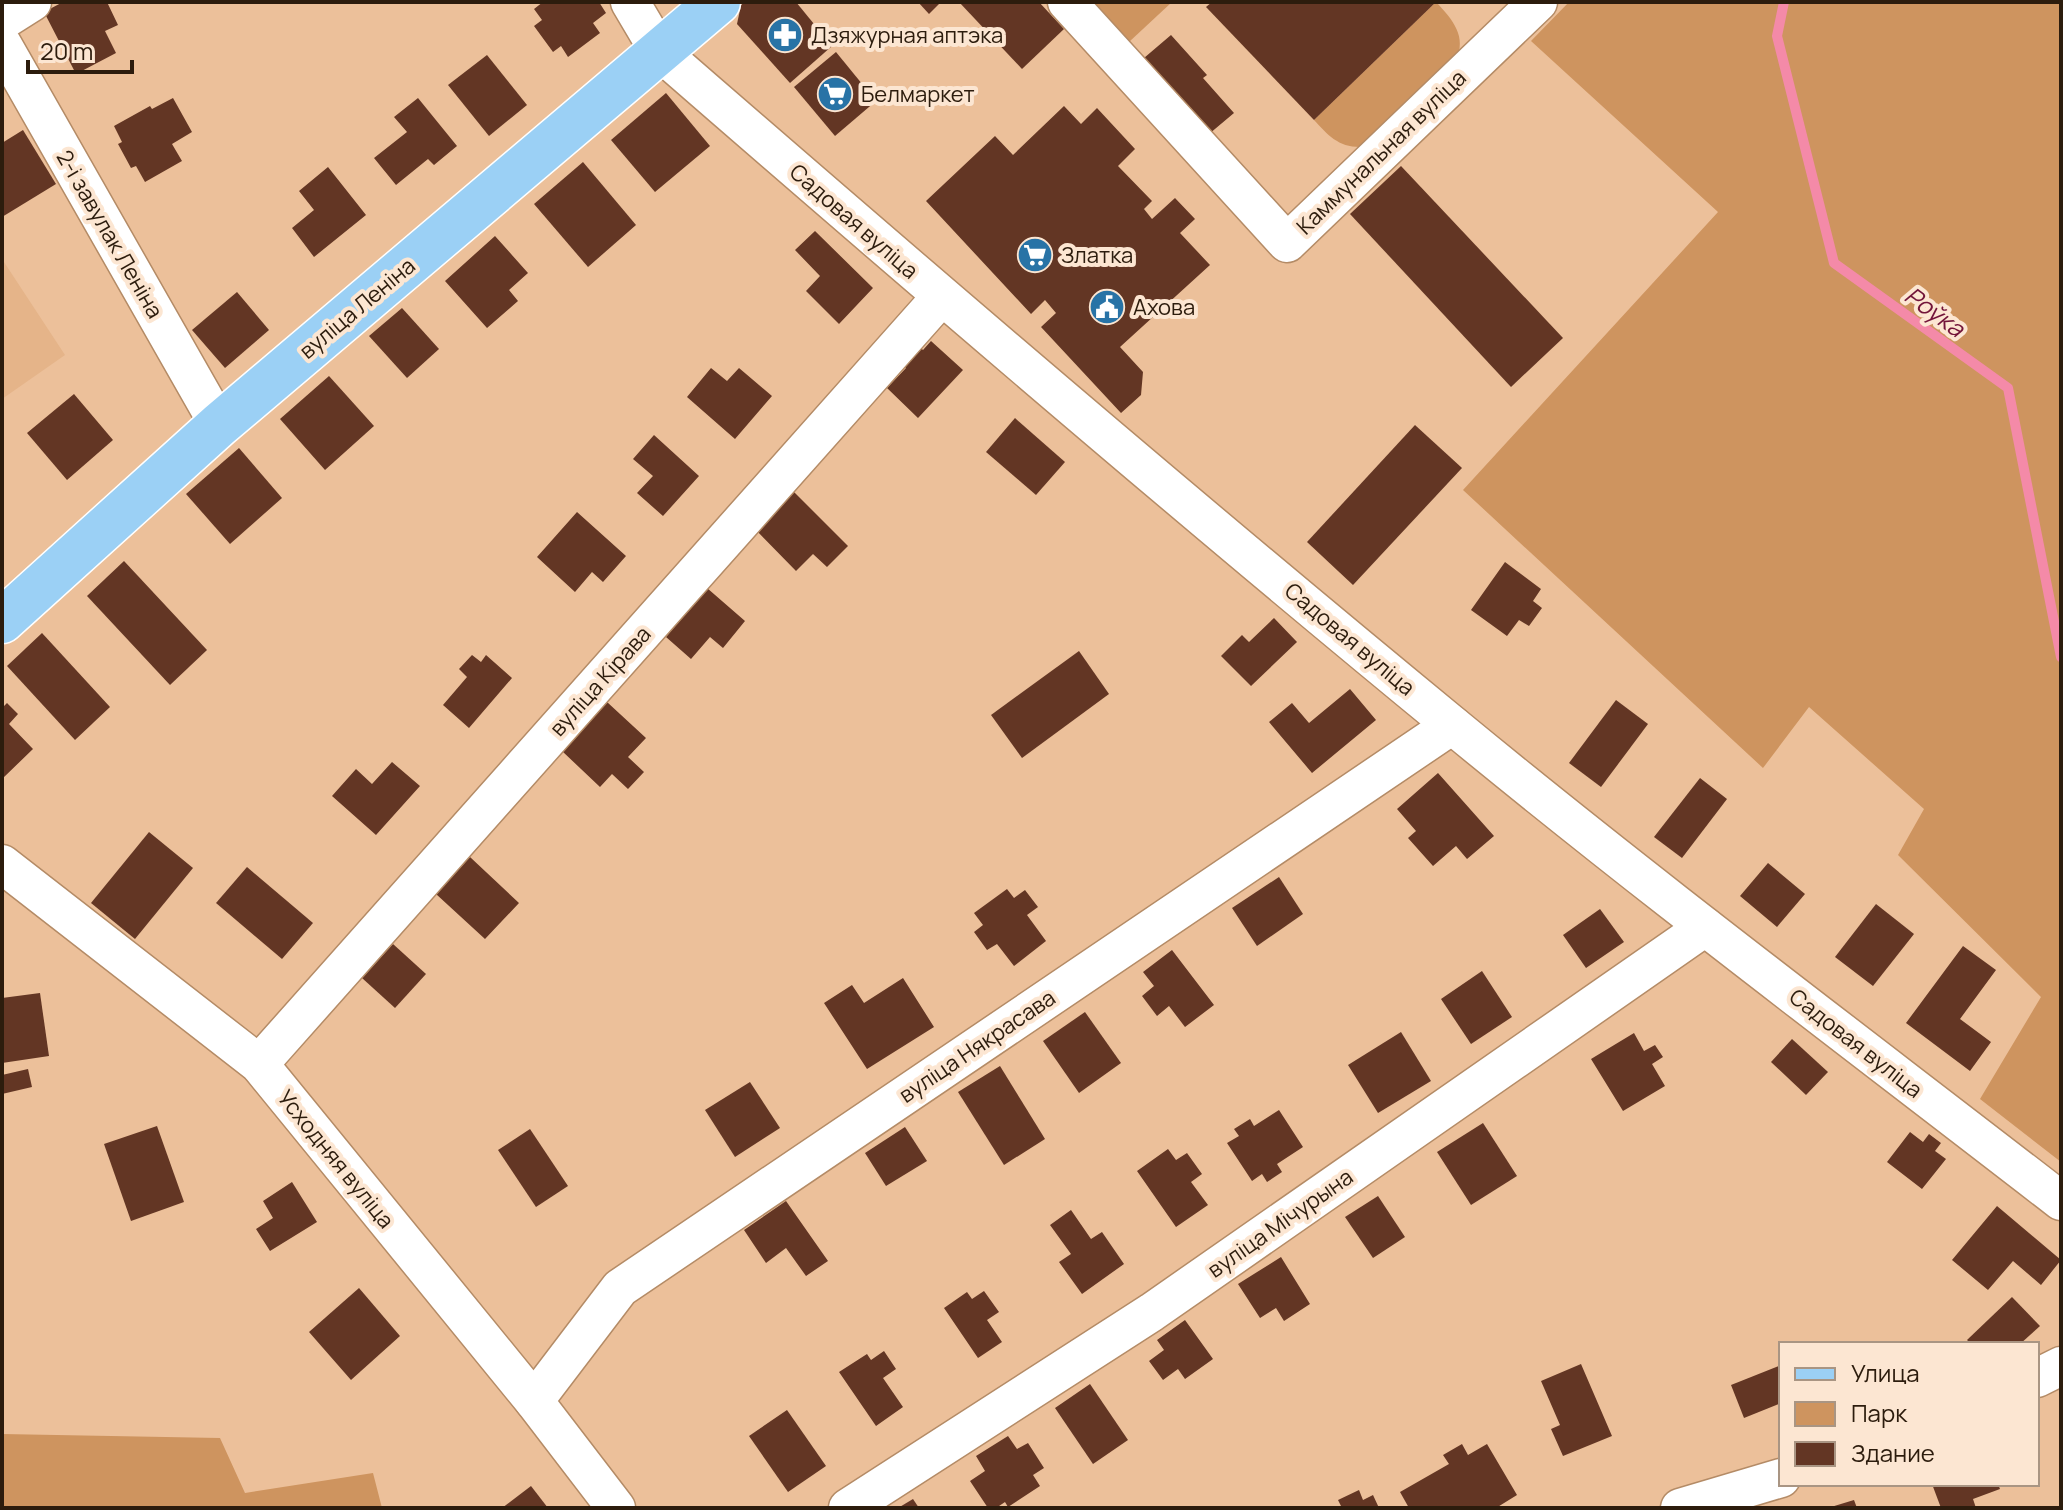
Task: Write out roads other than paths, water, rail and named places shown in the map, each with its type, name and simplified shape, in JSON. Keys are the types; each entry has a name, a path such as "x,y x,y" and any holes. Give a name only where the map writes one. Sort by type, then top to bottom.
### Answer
{"main road":[{"name":"вуліца Леніна","path":"2,621 219,425 718,2"}],"street":[{"path":"2,21 32,2"},
{"name":"Садовая вуліца","path":"630,2 659,51 941,297 1452,725 1705,927 2061,1201"},
{"name":"Каммунальная вуліца","path":"1067,2 1287,243 1538,2"},
{"name":"2-і завулак Леніна","path":"2,44 219,425"},
{"name":"вуліца Кірава","path":"259,1064 941,297"},
{"name":"вуліца Някрасава","path":"534,1401 620,1288 1452,725"},
{"name":"Усходняя вуліца","path":"2,864 259,1064 534,1401 616,1508"},
{"name":"вуліца Мічурына","path":"848,1508 1152,1312 1705,927"},
{"path":"2039,1377 2061,1366"},
{"path":"1680,1508 1779,1479"}],"waterway":[{"name":"Роўка","path":"1784,2 1777,36 1834,263 2008,388 2061,657"}],"place":[{"name":"Дзяжурная аптэка","path":"785,35"},
{"name":"Белмаркет","path":"835,94"},
{"name":"Златка","path":"1035,255"},
{"name":"Ахова","path":"1107,307"}]}
